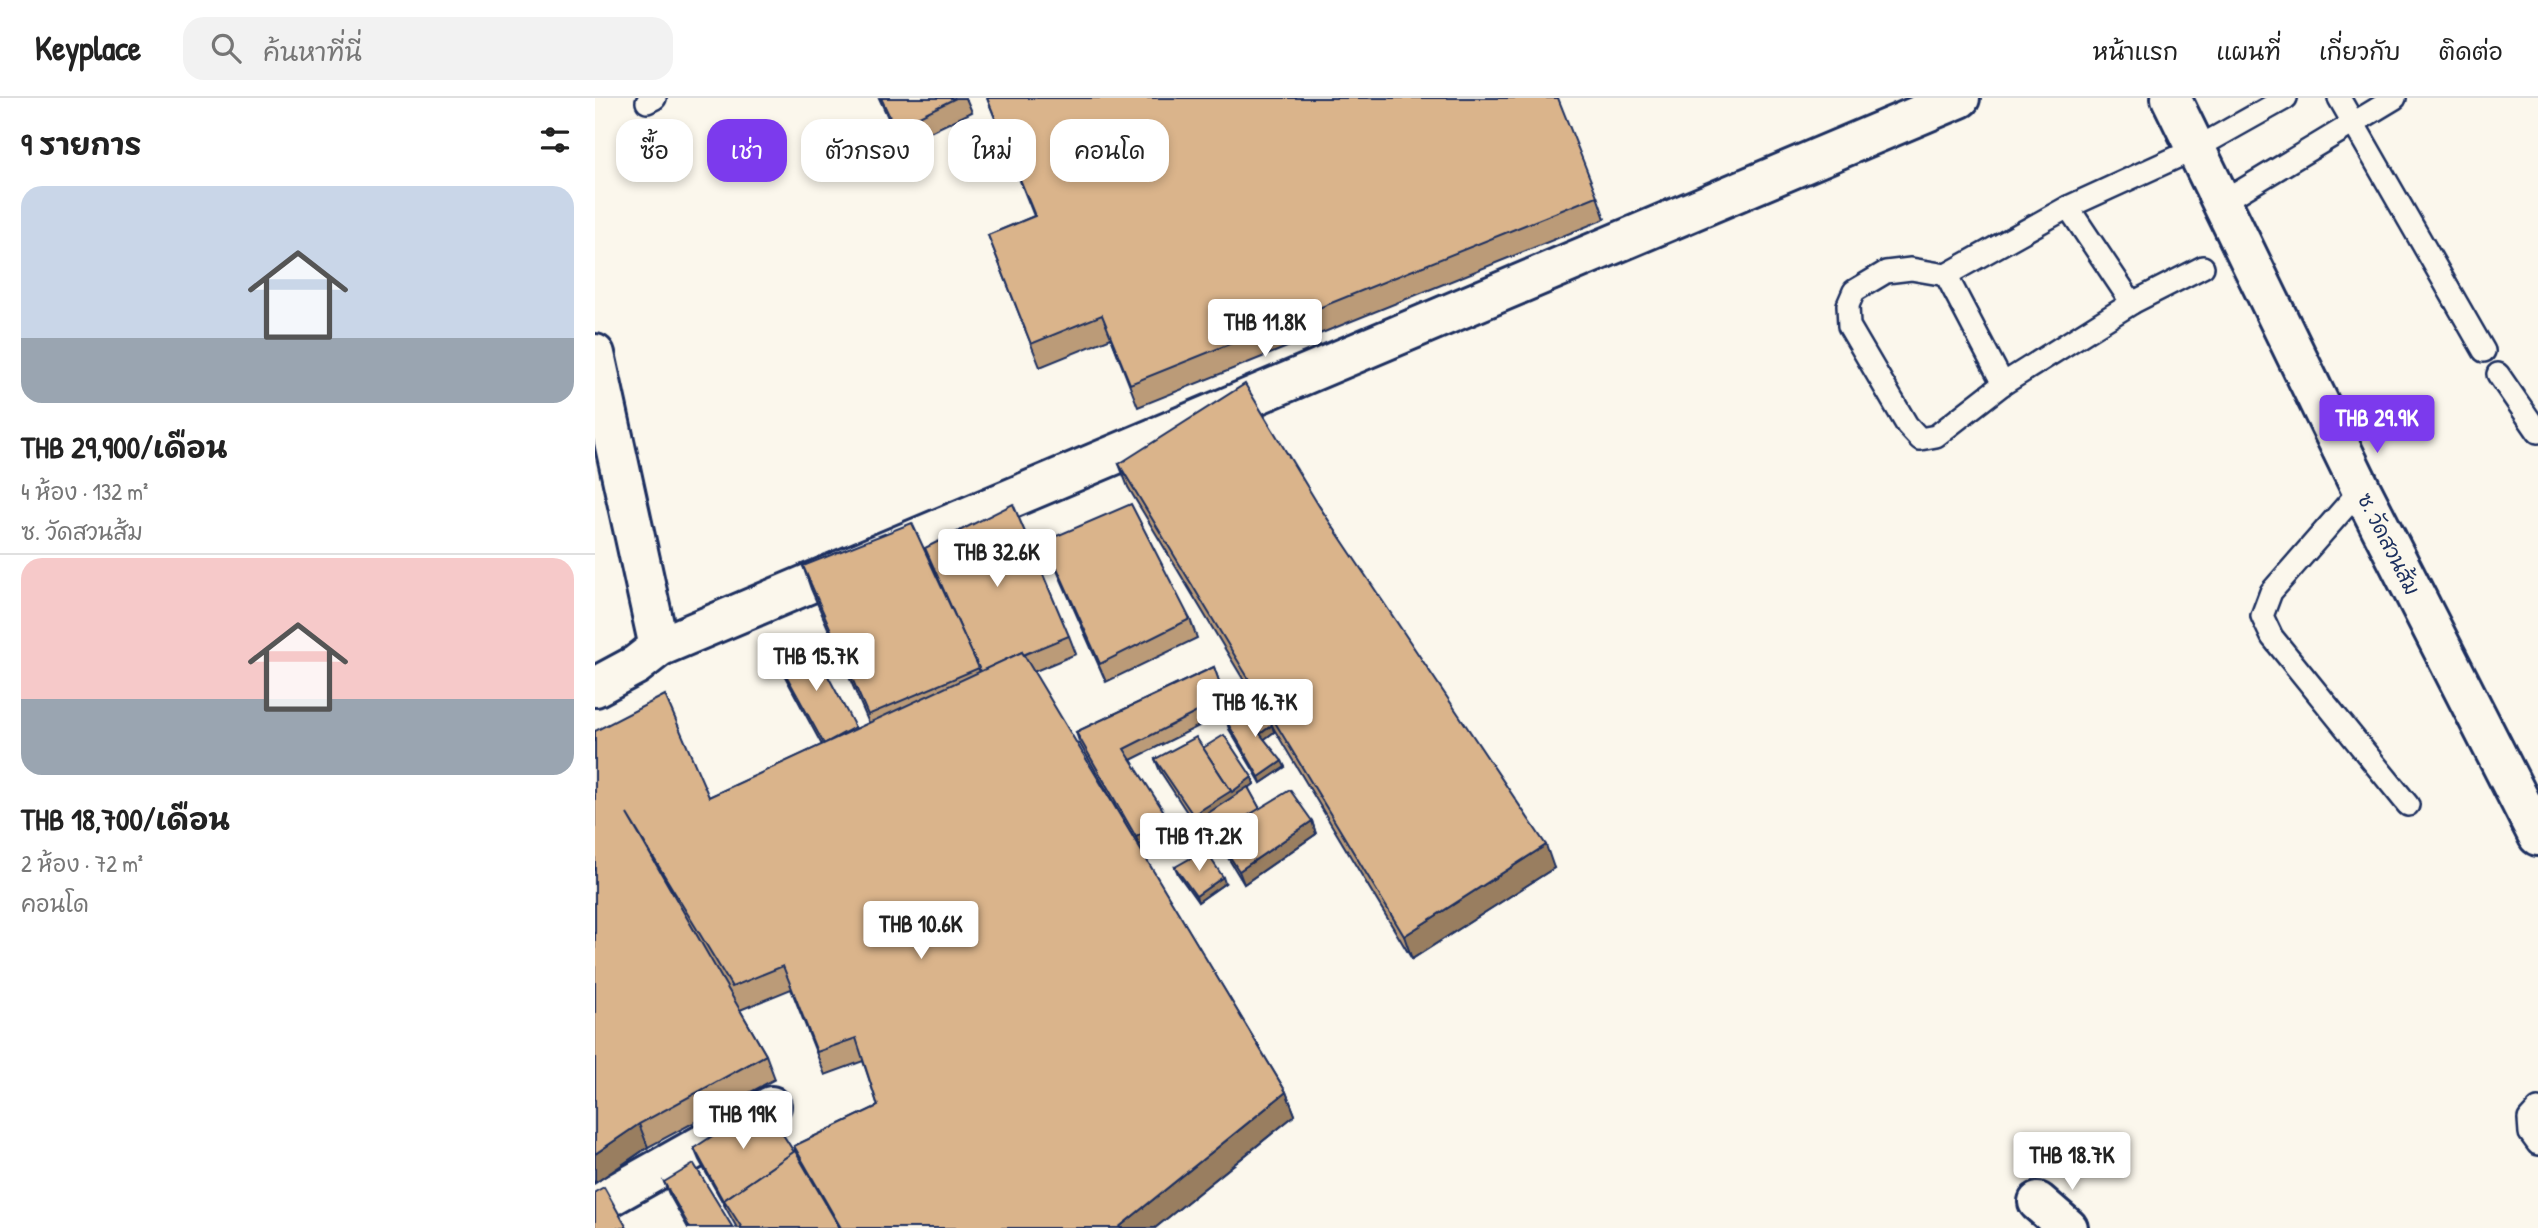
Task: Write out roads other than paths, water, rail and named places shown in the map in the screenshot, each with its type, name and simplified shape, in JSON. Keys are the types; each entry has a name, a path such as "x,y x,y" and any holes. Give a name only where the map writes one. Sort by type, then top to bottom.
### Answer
{"street":[{"path":"595,687 636,665 659,647 1960,98"},
{"name":"ซ. วัดสวนส้ม","path":"2171,98 2361,489 2538,836"},
{"path":"596,362 659,647"},
{"path":"595,1205 771,1106"},
{"path":"2038,1202 2068,1228"}],"lane":[{"path":"2203,267 2132,303 2003,384 1936,436 1920,439 1907,425 1849,326 1848,305 1854,291 1867,281 1886,272 1911,269 1946,275 2068,207 2195,149 2286,98"},
{"path":"2339,98 2484,351"},
{"path":"2221,203 2395,98"},
{"path":"2068,207 2132,303"},
{"path":"1946,275 2003,384"},
{"path":"2498,374 2538,432"},
{"path":"2361,489 2271,592 2262,616 2272,637 2408,805"},
{"path":"2538,1109 2529,1119 2530,1133 2538,1144"}]}
